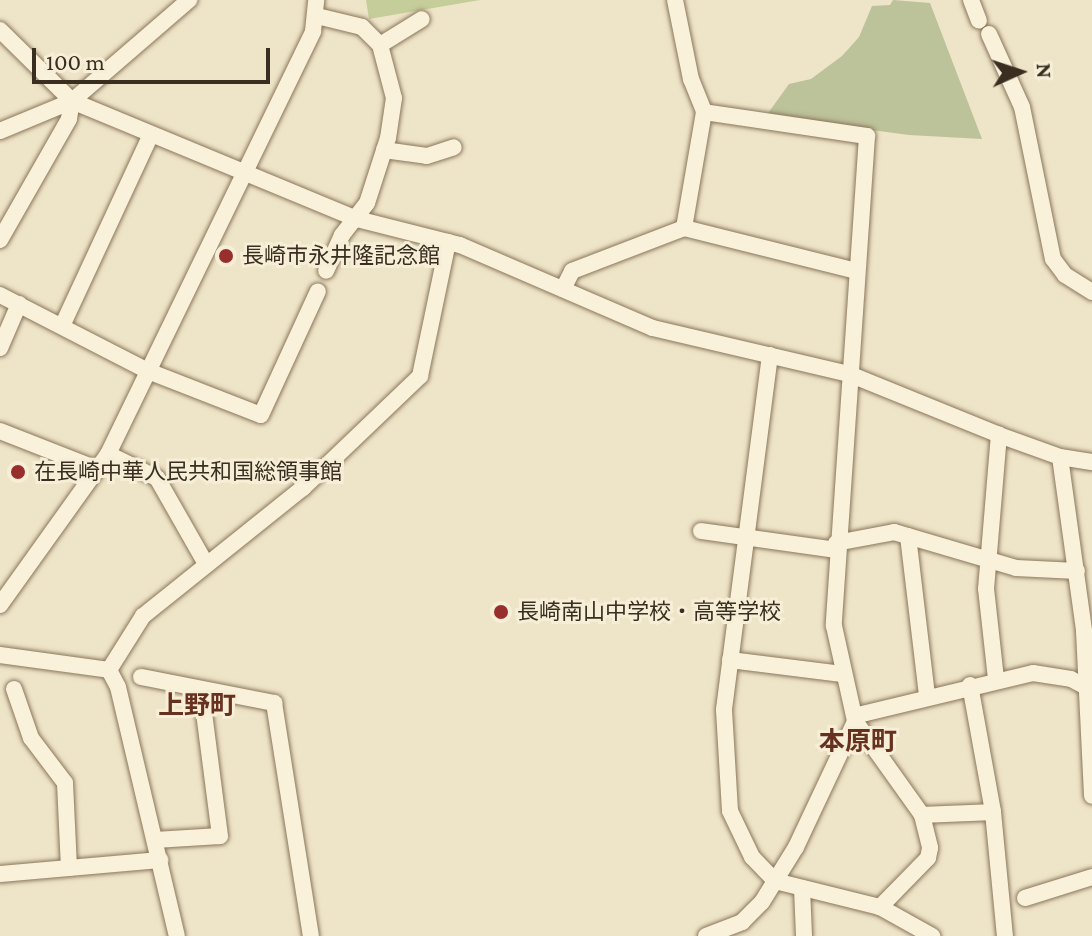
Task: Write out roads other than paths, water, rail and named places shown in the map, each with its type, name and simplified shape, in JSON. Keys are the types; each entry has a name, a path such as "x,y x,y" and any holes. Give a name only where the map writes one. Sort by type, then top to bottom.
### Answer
{"street":[{"path":"675,0 691,79 704,112 684,228"},
{"path":"971,0 1022,107 1053,259 1092,292"},
{"path":"0,131 72,101 187,1"},
{"path":"0,605 108,454 244,175 316,8 362,27 380,45 394,98 384,150 357,219 342,235 326,271"},
{"path":"380,45 422,19"},
{"path":"0,30 72,101 244,175 357,219 448,242 653,328 849,374 999,435 1060,457 1092,462"},
{"path":"0,240 69,119 72,101"},
{"path":"704,112 867,136 836,546 834,626 842,674 855,721 922,815 928,858 880,907"},
{"path":"63,324 150,137"},
{"path":"384,150 427,156 454,147"},
{"path":"563,289 572,271 684,228 857,271"},
{"path":"109,670 143,616 303,488 420,376 448,242"},
{"path":"0,295 63,324 148,371 261,415 318,291"},
{"path":"0,348 19,304"},
{"path":"770,355 724,710 730,811 752,857 775,881 880,907 932,936"},
{"path":"0,431 97,469"},
{"path":"996,679 986,589 999,435"},
{"path":"108,454 157,478 206,564"},
{"path":"1060,457 1077,571 1088,688 1092,796"},
{"path":"701,531 748,539 836,546 885,532 1016,568 1077,571"},
{"path":"908,536 927,695"},
{"path":"0,655 109,670"},
{"path":"730,660 842,674"},
{"path":"109,670 118,687 177,936"},
{"path":"706,936 742,922 775,881 855,721 874,708 996,679 1046,672 1088,688"},
{"path":"141,677 274,703 311,936"},
{"path":"970,685 993,812 1005,936"},
{"path":"14,689 31,738 65,783 69,868"},
{"path":"155,840 220,836 201,689"},
{"path":"922,815 993,812"},
{"path":"0,874 160,860"},
{"path":"1025,898 1092,877"},
{"path":"802,888 804,936"}],"place":[{"name":"長崎市永井隆記念館","path":"226,256"},
{"name":"在長崎中華人民共和国総領事館","path":"18,472"},
{"name":"長崎南山中学校・高等学校","path":"501,612"}],"district":[{"name":"上野町","path":"197,706"},
{"name":"本原町","path":"858,742"}]}
